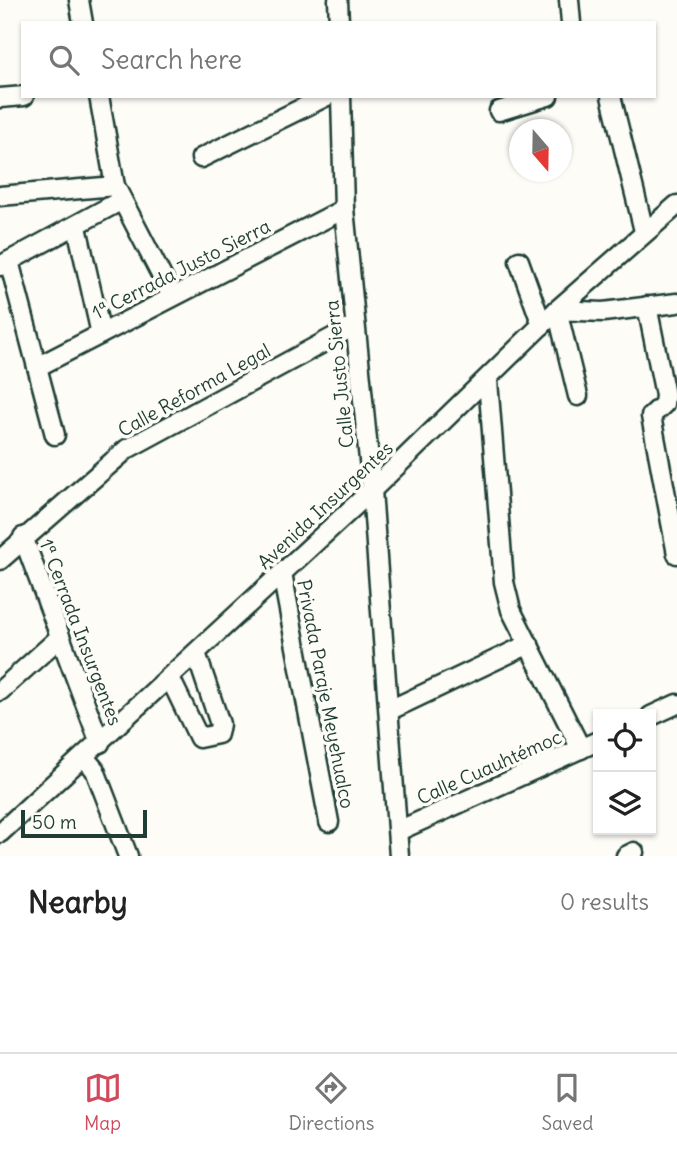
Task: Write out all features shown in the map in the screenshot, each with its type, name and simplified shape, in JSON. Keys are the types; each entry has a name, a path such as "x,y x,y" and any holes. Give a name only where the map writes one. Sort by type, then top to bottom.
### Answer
{"street":[{"path":"79,0 83,21"},
{"path":"338,0 338,21"},
{"path":"569,0 571,21"},
{"path":"0,98 21,96"},
{"path":"99,98 118,193 172,296"},
{"path":"201,158 323,98"},
{"name":"Calle Justo Sierra","path":"341,98 344,209 372,490 399,856"},
{"path":"499,111 537,98"},
{"path":"612,98 644,231"},
{"path":"0,196 118,193"},
{"path":"55,435 5,264 77,227 118,193"},
{"name":"Avenida Insurgentes","path":"0,833 372,490 488,381 557,310 644,231 677,205"},
{"name":"1ª Cerrada Justo Sierra","path":"37,368 344,209"},
{"path":"77,227 101,334"},
{"path":"519,261 542,325"},
{"path":"579,396 557,310 603,312 677,303"},
{"path":"647,306 665,395 664,404 651,416 677,554"},
{"name":"Calle Reforma Legal","path":"0,560 23,537 127,449 354,326"},
{"path":"488,381 504,582 511,610 581,749"},
{"name":"1ª Cerrada Insurgentes","path":"23,537 100,743"},
{"name":"Privada Paraje Meyehualco","path":"282,573 329,822"},
{"path":"0,691 59,638"},
{"path":"390,710 529,644"},
{"path":"170,678 199,738 218,734 220,724 196,653"},
{"path":"656,714 677,704"},
{"name":"Calle Cuauhtémoc","path":"397,831 593,743"},
{"path":"84,757 95,770 128,856"}]}
